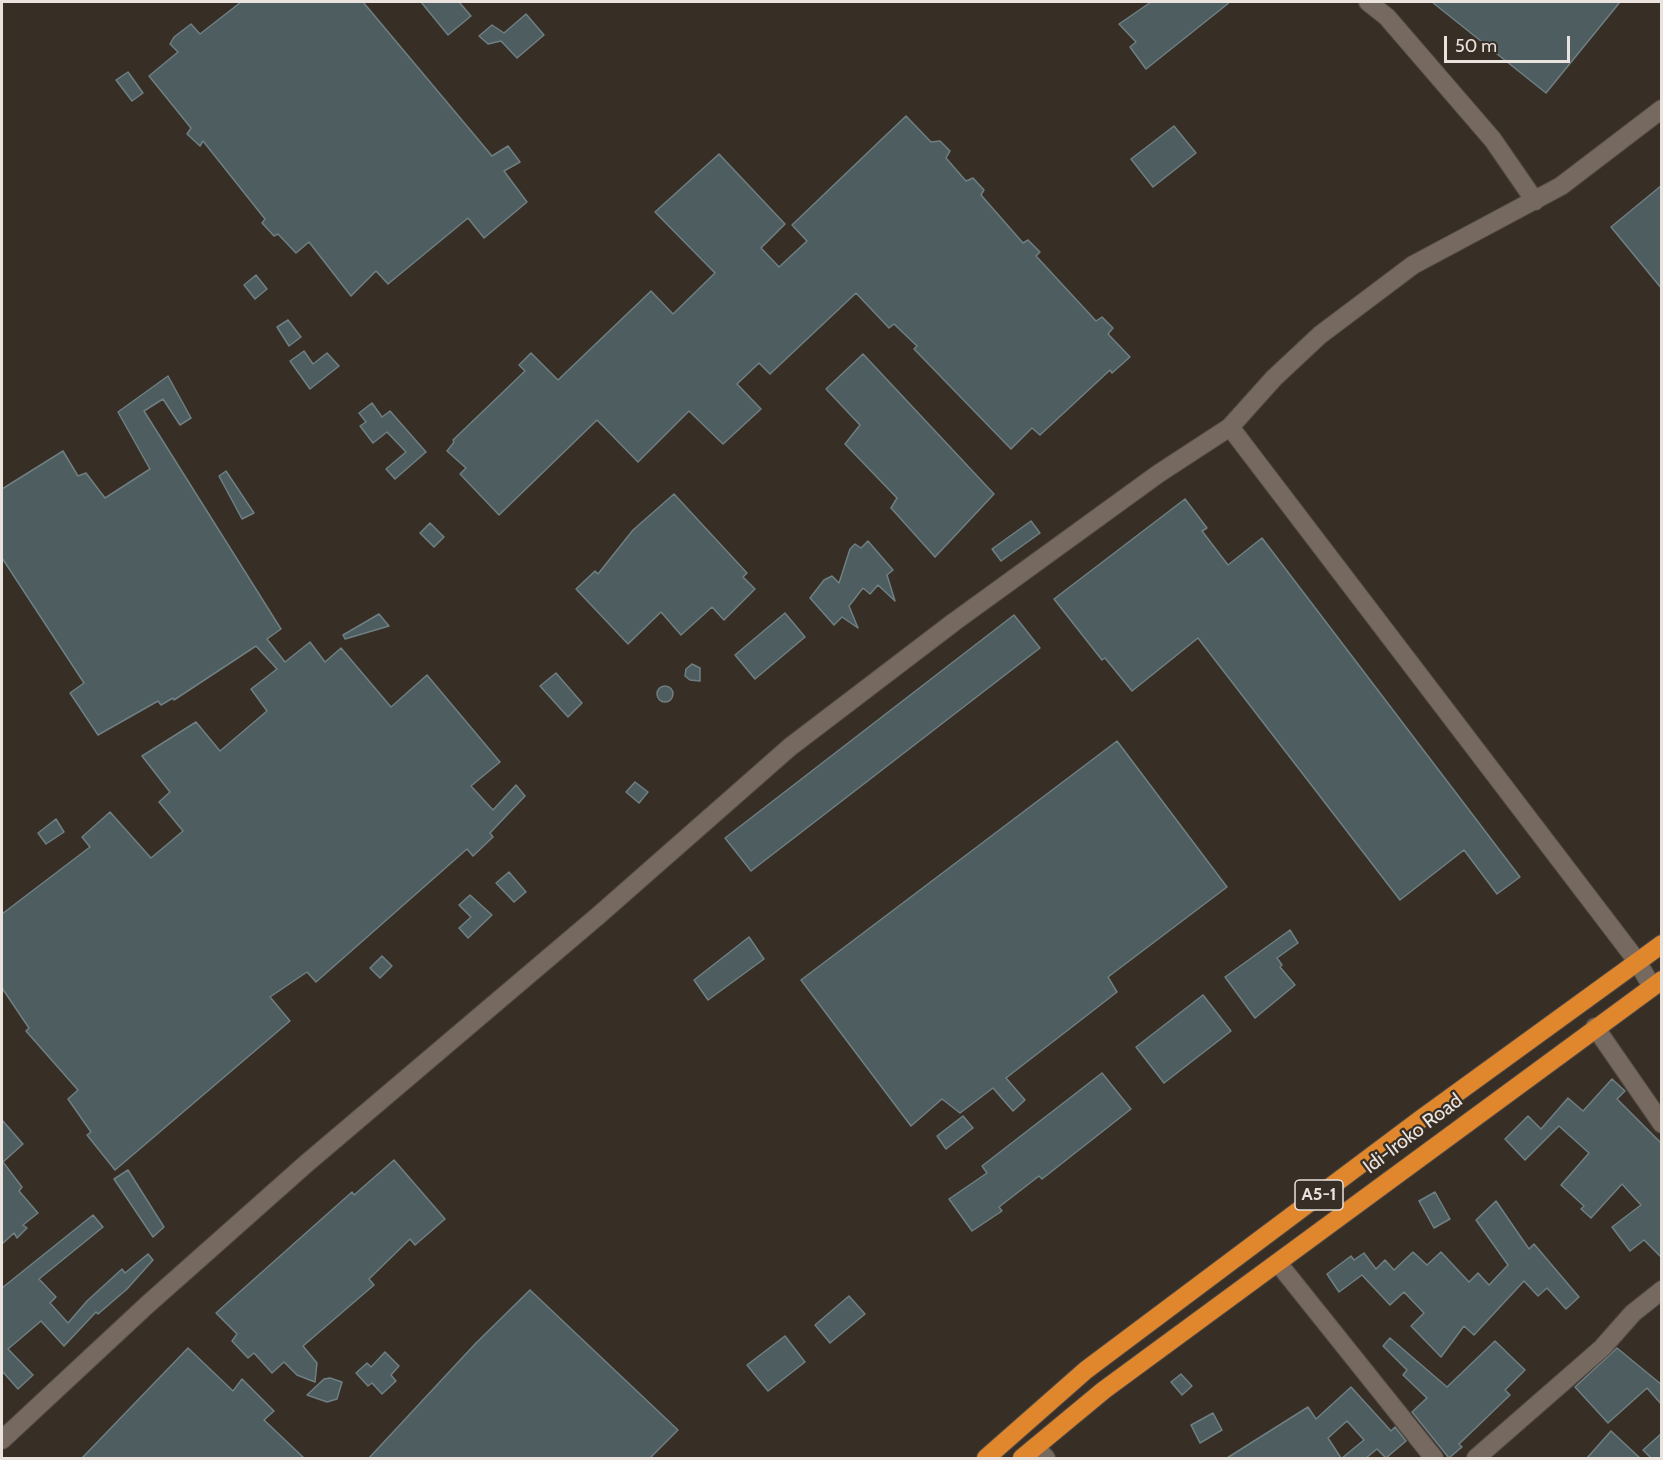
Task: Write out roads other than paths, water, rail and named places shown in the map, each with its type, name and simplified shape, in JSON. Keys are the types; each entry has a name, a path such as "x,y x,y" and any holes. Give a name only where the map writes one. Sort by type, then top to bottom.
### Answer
{"highway":[{"name":"A5-1","path":"986,1458 1086,1370 1421,1119 1662,944"},
{"name":"Idi-Iroko Road","path":"1034,1454 1104,1390 1594,1027 1657,983"}],"street":[{"path":"1368,2 1387,17 1493,140 1535,201"},
{"path":"2,1440 147,1305 306,1163 599,915 790,747 1032,565 1158,474 1230,427 1274,378 1320,335 1413,265 1561,186 1662,109"},
{"path":"1230,427 1637,962 1657,983"},
{"path":"1594,1027 1662,1124"},
{"path":"1278,1263 1434,1458"},
{"path":"1476,1458 1602,1348 1633,1313 1662,1290"}]}
